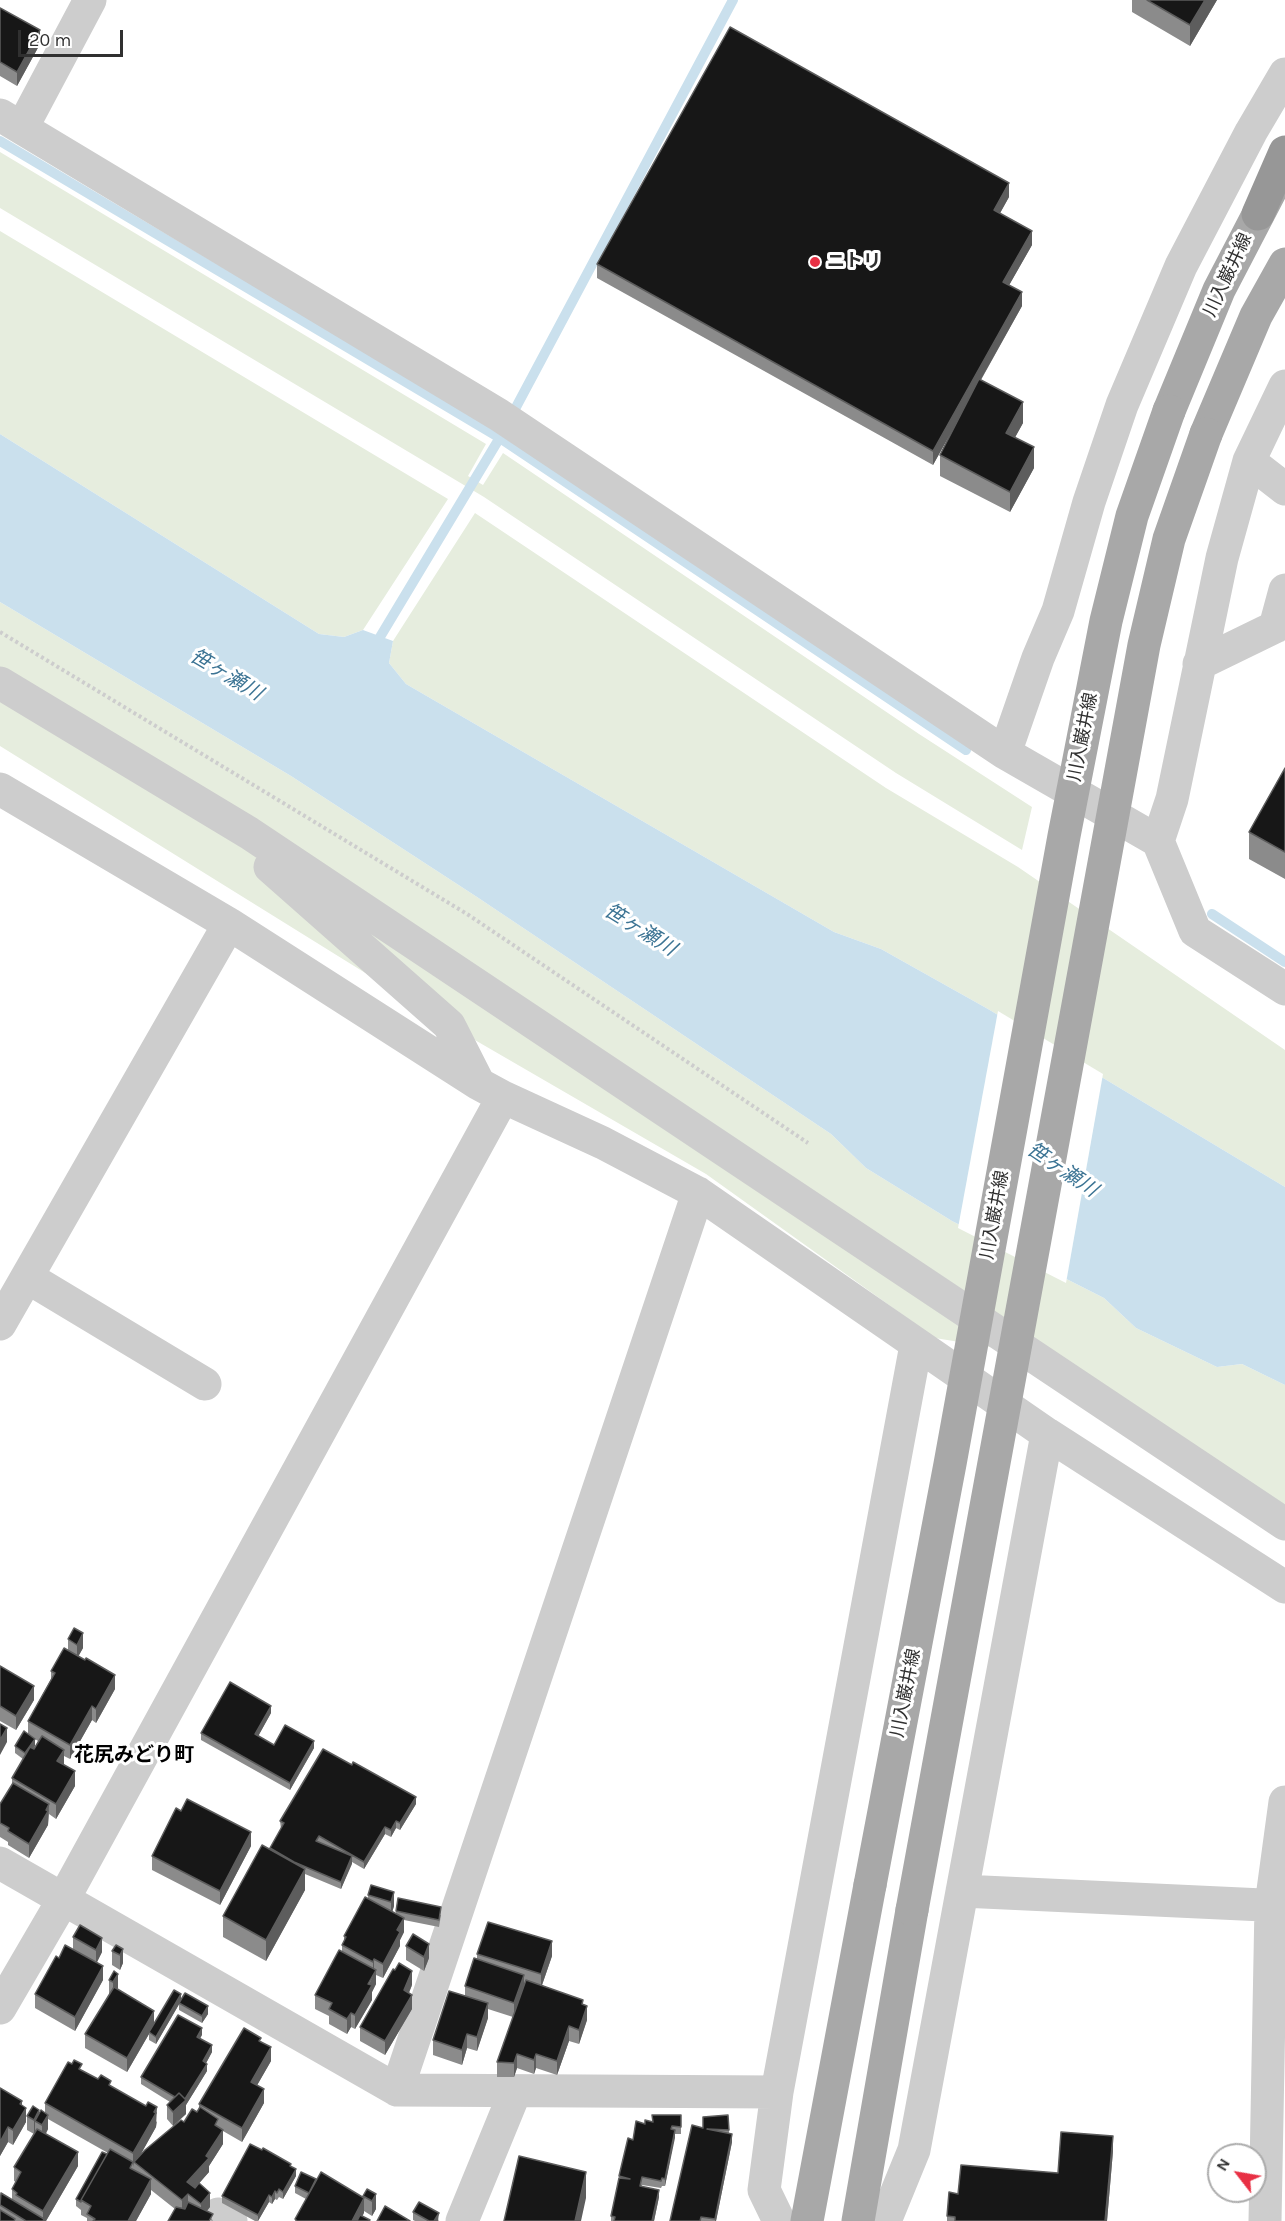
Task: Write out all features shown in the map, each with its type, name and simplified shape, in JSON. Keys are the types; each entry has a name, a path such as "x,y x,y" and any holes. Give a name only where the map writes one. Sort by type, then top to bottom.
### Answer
{"highway":[{"path":"1258,214 1285,152"}],"main road":[{"name":"川入巌井線","path":"807,2221 1106,621 1132,516 1169,411 1219,290 1285,166"},
{"path":"858,2221 912,1910 1144,645 1169,539 1206,434 1256,316 1285,264"}],"street":[{"path":"90,0 11,121 499,414 1005,753 1158,841 1195,931 1285,989"},
{"path":"1005,753 1038,658 1058,611 1089,502 1126,394 1181,266 1251,132 1285,74"},
{"path":"1158,841 1172,799 1222,558 1249,461 1285,386"},
{"path":"1249,461 1285,489"},
{"path":"1199,664 1275,627 1285,590"},
{"path":"0,683 249,833 1285,1524"},
{"path":"0,789 229,924 491,1091 603,1143 698,1193 1047,1434 1285,1587"},
{"path":"249,833 266,863 449,1025 491,1091"},
{"path":"0,1324 229,924"},
{"path":"0,2008 63,1900 491,1091"},
{"path":"397,2090 698,1193"},
{"path":"27,1277 205,1384"},
{"path":"779,2221 764,2190 777,2092 916,1345"},
{"path":"885,2221 914,2150 1047,1434"},
{"path":"1265,2221 1278,1905 1285,1802"},
{"path":"0,1863 397,2090 777,2092"},
{"path":"962,1891 1278,1905"},
{"path":"462,2221 514,2092"}],"path":[{"path":"0,632 467,914 808,1143"}],"green space":[{"path":"0,152 486,444 468,476 483,485 503,453 919,734 1032,807 1022,850 896,773 484,497 0,208"},
{"path":"0,231 448,499 363,630 344,637 319,634 0,434"},
{"path":"475,513 886,788 1018,867 1285,1050 1285,1187 988,1009 881,949 834,932 406,684 389,663 393,641"},
{"path":"0,602 291,776 477,897 831,1134 866,1168 952,1221 1104,1298 1136,1328 1217,1367 1242,1364 1285,1385 1285,1512 1057,1358 935,1338 706,1174 449,1025 0,746"}],"water":[{"name":"笹ヶ瀬川","path":"0,434 319,634 344,637 363,630 393,641 389,663 406,684 834,932 881,949 988,1009 1285,1187 1285,1385 1242,1364 1217,1367 1136,1328 1104,1298 952,1221 866,1168 831,1134 477,897 291,776 0,602"}],"pier":[{"path":"998,1011 1103,1074 1066,1283 958,1228"}],"building":[{"path":"1147,0 1205,0 1190,25"},
{"path":"0,8 40,30 17,72 0,62"},
{"name":"ニトリ","path":"730,27 1009,183 994,210 1032,231 1003,282 1022,292 933,451 597,264"},
{"path":"979,379 1023,402 1006,433 1034,447 1010,492 940,455"},
{"path":"1285,768 1285,852 1249,832"},
{"path":"74,1628 83,1633 77,1645 68,1639"},
{"path":"64,1648 115,1675 96,1709 92,1706 70,1745 28,1721 55,1673 51,1671"},
{"path":"0,1666 34,1686 16,1716 0,1706"},
{"path":"230,1682 271,1706 255,1734 274,1745 285,1725 314,1741 290,1783 201,1733"},
{"path":"0,1724 7,1728 0,1740"},
{"path":"24,1731 35,1739 25,1753 15,1746"},
{"path":"42,1736 64,1750 57,1761 75,1771 56,1804 12,1778 30,1747 34,1749"},
{"path":"323,1749 352,1765 353,1762 416,1797 400,1823 396,1821 391,1830 385,1827 364,1862 319,1836 316,1841 352,1856 341,1882 294,1862 270,1848 284,1823 280,1821"},
{"path":"13,1783 49,1804 46,1810 48,1811 29,1844 0,1823 0,1804"},
{"path":"187,1799 251,1832 220,1891 152,1856 176,1808 181,1811"},
{"path":"262,1845 305,1869 266,1940 223,1916"},
{"path":"371,1885 394,1892 391,1902 368,1895"},
{"path":"365,1897 404,1918 397,1930 400,1932 383,1964 374,1959 373,1962 342,1945 346,1937 344,1936"},
{"path":"398,1898 441,1907 439,1920 396,1911"},
{"path":"488,1922 552,1941 541,1974 477,1954"},
{"path":"80,1925 102,1938 96,1950 73,1937"},
{"path":"413,1934 429,1944 424,1957 406,1946"},
{"path":"65,1945 103,1966 75,2017 35,1994 56,1956 59,1958"},
{"path":"116,1945 123,1949 120,1955 112,1951"},
{"path":"339,1950 376,1970 368,1984 372,1985 355,2015 351,2013 347,2019 329,2009 332,2003 315,1995"},
{"path":"474,1958 524,1975 514,2003 465,1986"},
{"path":"399,1963 412,1971 404,1990 412,1995 385,2041 360,2027 393,1969 395,1970"},
{"path":"114,1971 118,1974 113,1982 109,1980"},
{"path":"526,1980 583,2000 582,2004 587,2006 579,2030 569,2026 557,2061 536,2054 534,2060 517,2054 514,2063 497,2062"},
{"path":"114,1987 154,2011 127,2058 85,2034"},
{"path":"174,1990 181,1994 156,2037 149,2032"},
{"path":"449,1991 488,2003 477,2037 467,2034 462,2050 433,2040"},
{"path":"185,1993 208,2006 202,2016 179,2003"},
{"path":"178,2015 202,2028 197,2037 212,2045 203,2061 207,2064 185,2099 179,2093 175,2097 141,2077"},
{"path":"244,2028 261,2038 259,2041 271,2047 251,2082 264,2089 242,2128 199,2104"},
{"path":"74,2060 82,2064 79,2069 98,2079 101,2075 111,2081 109,2085 146,2106 148,2102 157,2107 154,2112 156,2113 133,2153 45,2103 68,2062 72,2064"},
{"path":"0,2088 22,2101 20,2104 26,2108 13,2130 8,2127 0,2142"},
{"path":"179,2093 186,2100 173,2112 167,2105"},
{"path":"33,2106 39,2110 34,2120 27,2116"},
{"path":"200,2107 218,2119 215,2125 223,2130 206,2156 209,2158 187,2182 195,2188 199,2183 210,2193 201,2204 188,2194 182,2200 134,2162 181,2120 184,2122 192,2109 197,2112"},
{"path":"41,2110 48,2115 42,2125 35,2121"},
{"path":"652,2115 681,2115 681,2127 672,2126 671,2129 675,2130 665,2179 662,2178 661,2181 642,2177 640,2186 659,2190 652,2221 614,2221 615,2217 611,2216 619,2178 630,2179 619,2176 628,2138 633,2140 636,2121 645,2124 645,2120 653,2122"},
{"path":"728,2115 729,2130 707,2129 732,2134 715,2219 701,2217 700,2221 670,2221 692,2125 703,2128 703,2117"},
{"path":"37,2129 78,2152 43,2211 16,2195 17,2193 12,2189 21,2172 14,2167"},
{"path":"1061,2132 1113,2136 1105,2221 955,2221 955,2217 947,2216 949,2192 958,2194 961,2165 1058,2173"},
{"path":"250,2144 262,2150 263,2148 296,2169 283,2192 279,2189 272,2197 269,2195 258,2215 222,2196"},
{"path":"110,2149 133,2162 130,2168 151,2179 128,2221 93,2221 95,2219 87,2214 91,2206 81,2200"},
{"path":"102,2152 107,2154 81,2202 76,2199"},
{"path":"519,2156 586,2172 575,2221 504,2221"},
{"path":"301,2172 316,2179 309,2193 295,2186"},
{"path":"321,2172 364,2198 352,2221 297,2221 295,2219"},
{"path":"367,2189 376,2194 372,2201 363,2196"},
{"path":"1,2193 44,2219 43,2221 26,2221 0,2205"},
{"path":"188,2202 213,2214 209,2221 168,2221 176,2207 185,2209"},
{"path":"419,2202 439,2213 434,2221 429,2221 413,2212"},
{"path":"385,2206 410,2221 377,2221"},
{"path":"0,2210 15,2219 14,2221 0,2221"},
{"path":"360,2215 370,2220 357,2221"}],"waterway":[{"path":"514,411 733,0"},
{"path":"0,141 500,438 966,750"},
{"path":"374,647 502,434"},
{"path":"1212,914 1285,962"}],"place":[{"name":"ニトリ","path":"815,262"}],"district":[{"name":"花尻みどり町","path":"134,1755"}]}
